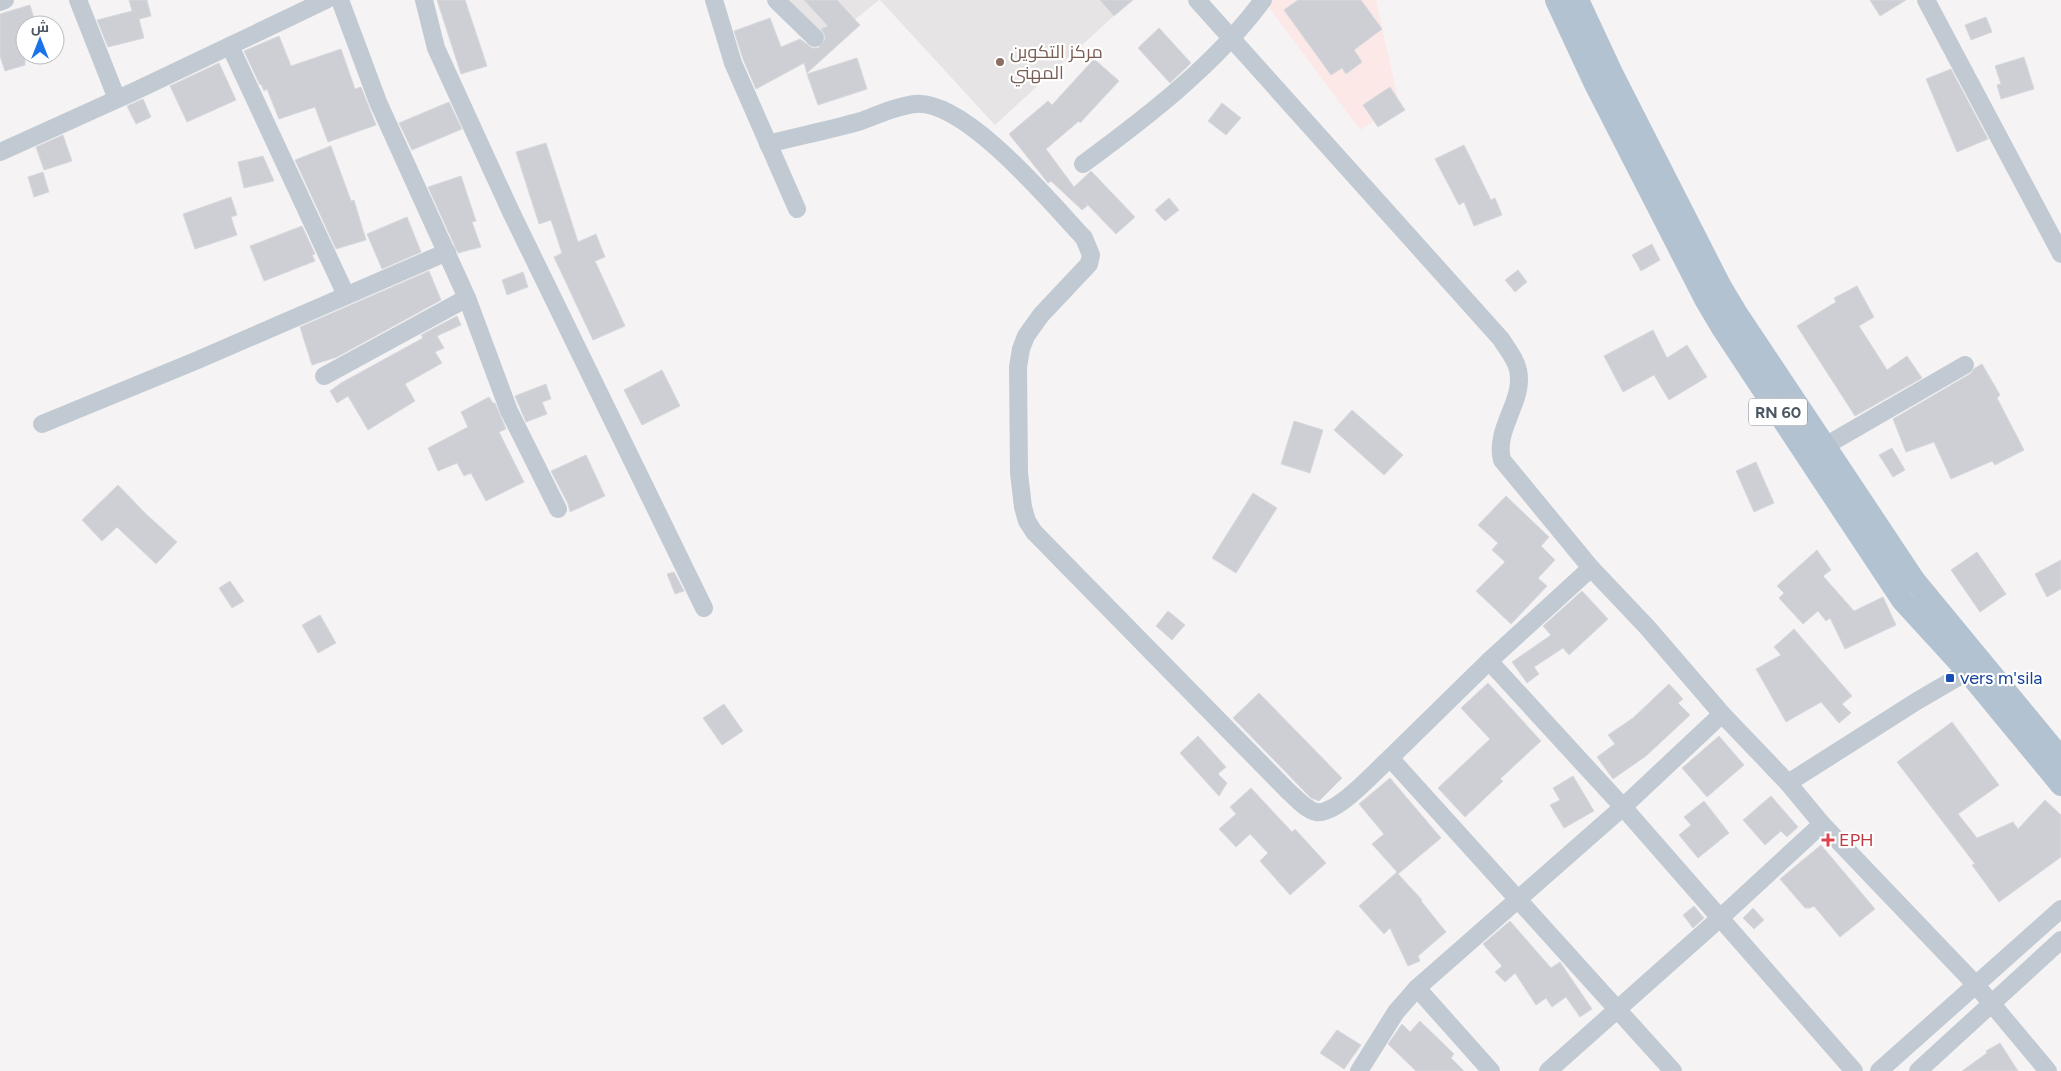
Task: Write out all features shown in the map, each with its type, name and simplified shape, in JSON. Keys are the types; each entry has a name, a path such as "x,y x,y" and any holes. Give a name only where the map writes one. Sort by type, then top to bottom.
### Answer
{"main road":[{"name":"RN 60","path":"1556,0 1595,84 1701,292 1722,328 1902,600 1975,667 2061,758"},
{"name":"RN 60","path":"1578,0 1612,72 1722,287 1915,582 2061,785"}],"street":[{"path":"0,2 6,0"},
{"path":"78,0 117,99"},
{"path":"0,152 326,0"},
{"path":"340,0 378,102 467,298 509,411 558,509"},
{"path":"424,0 436,48 511,212 704,608"},
{"path":"714,0 733,63 797,209"},
{"path":"776,0 815,38"},
{"path":"1197,0 1501,339 1514,360 1519,379 1517,394 1500,442 1502,460 1591,568 1647,628 1722,714 1788,783 1822,824 1976,985 2048,1071"},
{"path":"1083,164 1143,120 1231,39 1263,0"},
{"path":"1926,0 2061,254"},
{"path":"230,46 346,295"},
{"path":"768,144 861,121 900,107 925,104 941,109 964,122 1017,168 1084,238 1091,255 1089,264 1041,315 1026,336 1021,349 1018,367 1018,474 1027,521 1034,532 1101,601 1288,791 1310,810 1324,811 1337,805 1390,758 1489,661 1591,568"},
{"path":"42,424 193,362 447,252"},
{"path":"324,376 467,298"},
{"path":"1825,446 1965,365"},
{"path":"1489,661 1623,807 1719,919 1854,1071"},
{"path":"1788,783 1975,667"},
{"path":"1359,1071 1396,1012 1417,988 1623,807 1722,714"},
{"path":"1390,758 1673,1071"},
{"path":"1548,1071 1719,919 1822,824"},
{"path":"1879,1071 2061,909"},
{"path":"1918,1071 1990,1003 2061,940"},
{"path":"1417,988 1491,1071"}],"shaded area":[{"path":"789,0 879,0 827,42"},
{"name":"مركز التكوين المهني","path":"880,0 1131,0 995,125"},
{"path":"1274,0 1376,0 1399,104 1360,130 1268,6"}],"building":[{"path":"129,0 147,0 151,16 139,19 144,38 108,47 97,20 132,11"},
{"path":"437,0 465,0 487,66 461,74"},
{"path":"804,0 837,0 860,25 807,73 804,63 756,89 743,59 734,31 770,18 781,47 800,39 812,48 818,48 825,40 825,35 821,29 828,26"},
{"path":"1100,0 1133,0 1114,16"},
{"path":"1298,0 1361,0 1382,29 1354,50 1362,62 1346,74 1342,68 1331,75 1284,10"},
{"path":"1870,0 1906,0 1880,16"},
{"path":"30,5 33,15 15,15 15,65 25,65 5,71 0,56 0,14"},
{"path":"1986,17 1992,32 1971,40 1965,25"},
{"path":"1159,28 1191,63 1170,83 1138,48"},
{"path":"279,36 291,66 341,49 355,89 361,87 376,125 328,142 315,107 279,119 267,89 264,91 260,85 244,51"},
{"path":"2024,57 2034,89 2001,99 1997,85 2001,84 1995,66"},
{"path":"857,58 867,89 818,105 807,74"},
{"path":"1094,59 1119,81 1080,123 1079,121 1046,149 1074,187 1091,171 1135,217 1116,234 1088,205 1082,210 1051,181 1048,183 1009,134 1048,101 1052,105"},
{"path":"219,63 236,100 187,122 170,86"},
{"path":"1951,69 1988,139 1957,152 1926,79"},
{"path":"1390,87 1405,110 1378,127 1363,105"},
{"path":"143,99 151,117 136,124 127,106"},
{"path":"449,102 462,129 412,150 399,123"},
{"path":"1222,103 1241,118 1226,135 1208,121"},
{"path":"63,135 72,161 44,170 36,147"},
{"path":"546,143 578,242 596,234 605,257 595,261 625,326 593,340 554,257 562,253 551,220 539,224 516,152"},
{"path":"1464,145 1491,200 1495,198 1502,215 1474,226 1464,202 1459,205 1435,159"},
{"path":"331,146 351,201 354,200 366,240 336,249 295,160"},
{"path":"263,156 274,181 244,188 238,162"},
{"path":"43,172 49,192 34,197 28,177"},
{"path":"461,176 476,221 472,222 481,247 458,253 428,187"},
{"path":"231,197 237,215 231,217 237,235 195,249 183,214"},
{"path":"1169,198 1179,210 1165,221 1155,210"},
{"path":"407,217 421,252 382,269 367,234"},
{"path":"302,226 315,254 312,255 315,261 264,281 250,246"},
{"path":"1652,244 1660,260 1641,271 1632,255"},
{"path":"1518,270 1527,282 1515,292 1505,280"},
{"path":"429,271 441,300 337,357 312,365 300,327"},
{"path":"523,272 528,287 507,295 502,280"},
{"path":"1857,286 1874,317 1859,326 1887,370 1907,356 1922,378 1855,416 1797,326 1836,302 1834,298"},
{"path":"457,316 461,325 437,336 444,348 435,352 442,363 405,384 415,401 368,430 348,396 337,403 330,391 341,383 423,338 421,335"},
{"path":"1653,330 1667,358 1687,345 1707,377 1669,400 1654,375 1623,392 1604,356"},
{"path":"1982,364 2000,395 1997,398 2024,450 1995,465 1992,461 1951,479 1934,442 1906,452 1893,419 1970,374"},
{"path":"662,370 680,406 642,425 624,390"},
{"path":"546,384 551,399 542,402 547,414 526,422 515,396"},
{"path":"489,397 495,403 506,429 499,432 524,482 486,501 471,473 464,476 457,463 438,471 428,448 468,427 461,412"},
{"path":"1352,410 1403,455 1384,475 1334,430"},
{"path":"1294,421 1323,430 1310,473 1281,464"},
{"path":"1892,448 1905,470 1893,477 1879,455"},
{"path":"586,455 605,496 570,512 568,504 551,471"},
{"path":"1756,462 1774,503 1754,512 1736,471"},
{"path":"118,485 177,542 156,564 117,527 102,541 82,520"},
{"path":"1253,493 1277,508 1236,573 1212,558"},
{"path":"1506,496 1549,537 1541,546 1555,560 1538,578 1547,586 1511,624 1476,591 1505,562 1492,550 1498,543 1478,525"},
{"path":"1817,550 1831,570 1823,576 1854,611 1883,597 1896,625 1845,649 1830,618 1826,621 1818,611 1803,624 1779,598 1784,593 1777,586"},
{"path":"1977,552 2006,594 1980,612 1951,570"},
{"path":"2061,560 2061,589 2047,597 2035,574"},
{"path":"674,572 684,591 675,594 667,574"},
{"path":"230,581 244,601 232,608 219,588"},
{"path":"1582,591 1608,619 1569,655 1563,648 1534,667 1539,674 1527,683 1512,662 1551,635 1543,626"},
{"path":"1168,611 1185,625 1172,640 1156,626"},
{"path":"320,615 336,643 318,653 302,625"},
{"path":"1794,629 1852,696 1842,704 1851,713 1839,723 1821,702 1786,722 1756,669 1781,655 1774,647"},
{"path":"1488,683 1541,741 1500,779 1503,781 1465,817 1438,788 1490,739 1461,708"},
{"path":"1669,684 1683,699 1678,703 1690,715 1646,756 1613,779 1597,757 1615,744 1608,735 1633,718"},
{"path":"1259,693 1342,778 1319,801 1311,798 1233,718"},
{"path":"724,704 743,731 722,745 703,718"},
{"path":"1952,722 1999,785 1958,814 1977,838 2013,822 2018,829 2045,800 2061,815 2061,857 1999,902 1972,865 1975,864 1897,762"},
{"path":"1198,736 1226,767 1218,774 1227,783 1219,796 1180,753"},
{"path":"1719,736 1744,765 1707,797 1682,768"},
{"path":"1573,776 1594,811 1564,828 1550,805 1560,800 1553,788"},
{"path":"1390,778 1441,838 1398,874 1422,900 1446,932 1418,956 1420,961 1408,966 1390,928 1384,934 1359,906 1397,872 1372,844 1384,834 1359,804"},
{"path":"1251,788 1292,832 1295,829 1326,863 1290,895 1260,861 1268,853 1250,834 1236,847 1219,829 1236,814 1230,807"},
{"path":"1771,796 1798,827 1787,837 1781,831 1765,845 1743,820"},
{"path":"1704,801 1729,833 1698,858 1679,835 1691,825 1684,817"},
{"path":"1821,845 1875,909 1840,937 1814,906 1805,908 1780,879"},
{"path":"1694,906 1704,918 1693,928 1683,915"},
{"path":"1753,908 1764,920 1754,929 1743,918"},
{"path":"1510,921 1551,968 1560,962 1592,1009 1580,1017 1566,997 1552,1007 1546,998 1536,1005 1515,973 1505,982 1495,972 1502,966 1483,944"},
{"path":"1420,1021 1454,1054 1451,1058 1464,1071 1416,1071 1388,1044 1402,1024 1410,1032"},
{"path":"1337,1030 1361,1045 1344,1069 1320,1053"},
{"path":"2000,1043 2018,1071 1962,1071 1987,1053 1986,1051"}],"place":[{"name":"مركز التكوين المهني","path":"1000,62"},
{"name":"vers m'sila","path":"1950,678"},
{"name":"EPH","path":"1828,840"}]}
